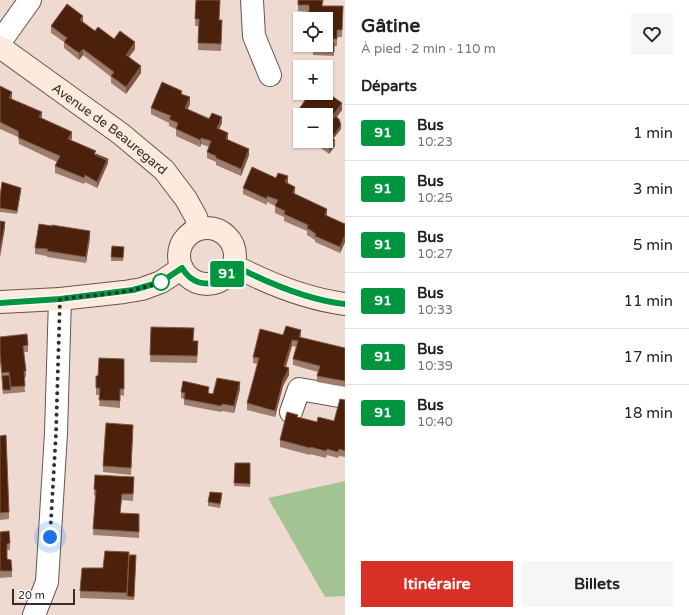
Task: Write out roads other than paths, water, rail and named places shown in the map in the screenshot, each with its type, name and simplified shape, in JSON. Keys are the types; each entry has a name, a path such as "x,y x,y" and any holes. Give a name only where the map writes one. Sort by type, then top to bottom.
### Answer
{"street":[{"path":"0,42 30,0"},
{"path":"252,0 254,36 270,75"},
{"name":"Avenue de Beauregard","path":"0,46 121,134 164,170 186,199 196,217 199,229"},
{"path":"209,228 219,231 227,237 232,245 234,255 233,265 224,278 209,284 200,283 186,275 182,268 179,260 181,244 192,232 199,229 209,228"},
{"path":"233,265 259,278 326,302 345,304"},
{"path":"0,302 60,299 142,289 161,282 182,268"},
{"path":"34,615 47,582 56,433 60,299"},
{"path":"291,412 299,389 345,397"}]}
